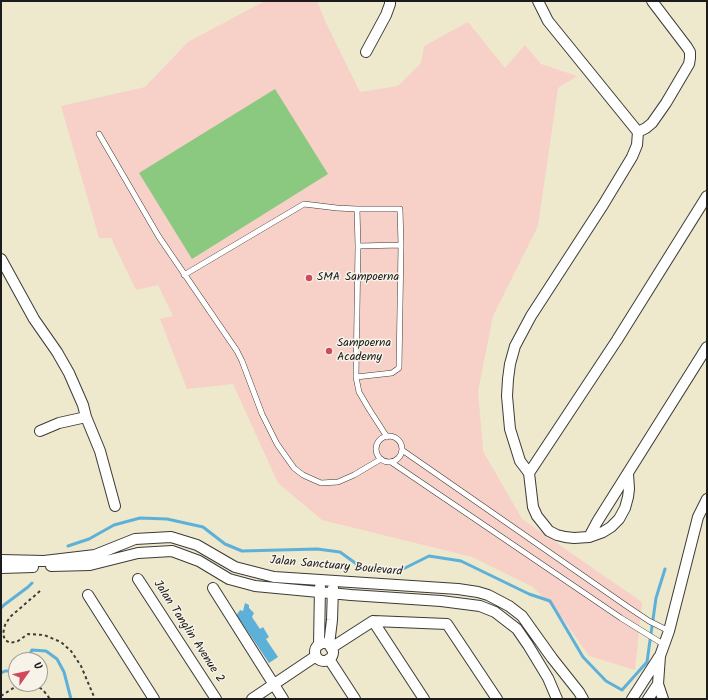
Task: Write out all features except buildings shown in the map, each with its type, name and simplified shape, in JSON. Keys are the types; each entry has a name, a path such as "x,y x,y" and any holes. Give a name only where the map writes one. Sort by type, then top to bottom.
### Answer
{"street":[{"path":"366,52 386,15 390,1"},
{"path":"538,1 548,21 638,132 637,145 632,157 603,205 531,316 515,346 508,379 507,396 510,429 520,461 530,473 533,507 537,516 549,531 557,536 574,538 589,537 607,530 619,519 625,508 629,489 628,474"},
{"path":"638,132 646,128 652,122 666,103 689,64 690,58 690,52 687,47 652,1"},
{"path":"530,473 617,340 707,196"},
{"path":"1,259 34,318 69,373 100,451 115,506"},
{"path":"589,537 707,347"},
{"path":"40,432 59,423 86,417"},
{"path":"662,699 658,684 660,656 663,644 669,631 698,517 707,499"},
{"name":"Jalan Sanctuary Boulevard","path":"1,560 44,561 95,555 135,539 171,537 197,545 235,567 274,577 469,590 488,595 509,606 522,616 560,669 575,686 583,699"},
{"path":"1,568 90,564 138,552 172,551 199,561 228,579 256,586 441,601 480,606 495,612 517,629 548,678 557,699"},
{"name":"Jalan Tanglin Avenue 2","path":"138,578 216,699"},
{"path":"320,579 326,646 332,655 329,659 324,661 321,660 316,656 315,649 326,646 373,621 448,624 497,699"},
{"path":"326,646 332,620 334,580"},
{"path":"213,588 283,699"},
{"path":"88,595 154,699"},
{"path":"373,621 424,699"},
{"path":"252,699 316,656"},
{"path":"632,699 660,656"},
{"path":"329,659 355,699"},
{"path":"548,678 560,669"},
{"path":"648,699 658,684"}],"lane":[{"path":"99,134 159,237 242,361 262,414 277,444 294,468 303,475 321,483 338,482 354,475 381,459"},
{"path":"184,275 304,204 337,208 400,209 401,245 399,368 392,372 356,377"},
{"path":"357,209 358,246 356,377 363,398 387,437"},
{"path":"358,246 401,245"},
{"path":"391,462 399,458 402,450 401,444 398,440 393,437 387,437 382,439 377,446 377,451 381,459 391,462 621,618 663,644"},
{"path":"402,450 649,621 669,631"}],"path":[{"path":"40,591 10,617 2,634 5,640 10,643 18,641 28,634 44,636 61,642 71,651 81,666 95,699"},
{"path":"1,696 15,687 26,684 37,686 50,699"}],"shaded area":[{"name":"Sampoerna Academy","path":"265,1 317,1 326,23 360,92 398,86 421,63 424,46 468,22 505,68 525,45 541,64 577,76 558,88 538,226 493,316 478,391 483,451 522,519 642,602 635,670 589,656 563,619 533,587 472,557 322,520 278,483 233,384 187,389 160,319 173,316 158,285 136,290 111,238 99,238 61,106 145,87 188,42"}],"green space":[{"path":"275,89 328,174 192,259 139,173"}],"water":[{"path":"245,603 249,605 249,608 254,613 252,617 260,629 263,627 269,637 266,639 278,657 269,663 236,616 240,610 243,611"}],"waterway":[{"path":"68,546 89,539 114,525 140,518 167,519 203,527 225,544 242,551 317,549 340,552 358,565 373,571 401,570 429,556 461,561 529,594 550,601 583,657 606,681 622,690 647,662 656,598 665,569"},
{"path":"1,608 32,583"},
{"path":"31,652 32,650 47,652"},
{"path":"48,652 57,659 64,672 71,699"},
{"path":"1,673 8,671"}],"place":[{"name":"SMA Sampoerna","path":"309,278"},
{"name":"Sampoerna Academy","path":"329,351"}]}
